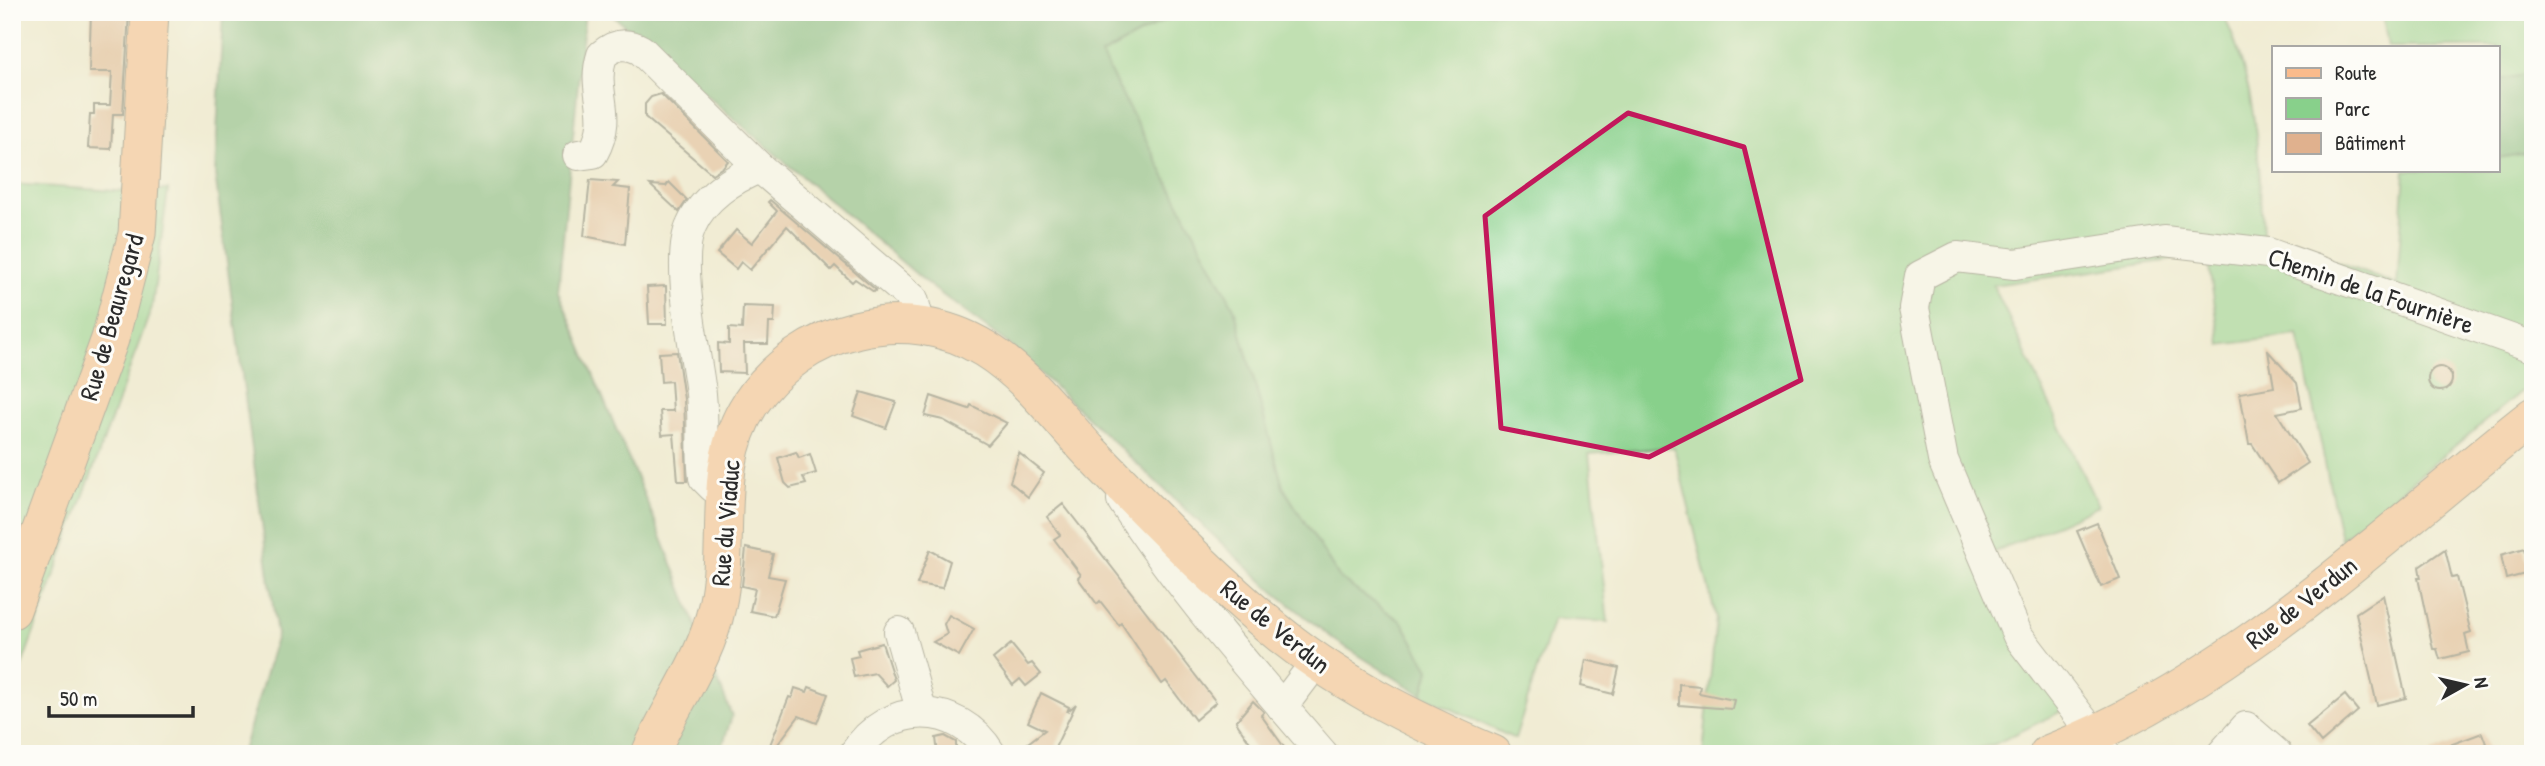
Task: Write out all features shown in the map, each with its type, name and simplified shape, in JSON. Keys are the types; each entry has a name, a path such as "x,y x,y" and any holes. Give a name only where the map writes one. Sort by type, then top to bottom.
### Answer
{"main road":[{"name":"Rue de Beauregard","path":"12,610 110,339 137,234 150,12"},
{"name":"Rue du Viaduc","path":"650,754 713,623 724,562 723,487 740,422 770,380 795,358 849,330 920,325 965,339 1015,371 1092,453"},
{"name":"Rue de Verdun","path":"2048,754 2100,745 2197,680 2284,618 2533,416"},
{"name":"Rue de Verdun","path":"1092,453 1222,583 1316,662 1399,711 1493,754"}],"street":[{"path":"578,155 593,153 601,138 604,114 598,79 602,55 620,44 631,45 641,50 760,168 913,299 920,325"},
{"path":"723,487 713,487 704,478 701,389 692,343 685,263 690,226 734,178 760,168"},
{"name":"Chemin de la Fournière","path":"2100,745 2018,636 1943,460 1914,308 1920,276 1957,257 2015,264 2164,242 2268,253 2533,346"},
{"path":"1092,453 1153,547 1323,754"},
{"path":"898,632 922,713"},
{"path":"1282,707 1316,662"},
{"path":"854,754 877,727 891,719 922,713 957,719 972,729 991,754"},
{"path":"2222,754 2246,727 2277,754"}],"highlighted area":[{"path":"1628,113 1744,147 1801,380 1649,457 1501,428 1485,216"}],"green space":[{"path":"223,12 585,12 558,291 657,526 732,716 720,754 242,754 277,635 215,174"},
{"path":"609,12 1180,12 1101,55 1234,308 1283,487 1340,579 1402,622 1429,670 1422,695 1336,641 1274,592 1011,346 929,285"},
{"path":"1180,12 2222,12 2242,65 2249,93 2258,150 2263,235 2397,285 2405,172 2500,172 2500,46 2388,46 2382,12 2533,12 2533,382 2341,539 2298,335 2221,345 2207,255 1993,285 2098,506 1990,554 2037,646 2078,703 1995,744 1956,754 1703,754 1716,618 1674,447 1589,454 1608,622 1553,619 1515,739 1422,695 1429,670 1402,622 1340,579 1283,487 1234,308 1101,55"},
{"path":"2533,73 2533,152 2500,158 2500,80"},
{"path":"12,184 116,191 168,190 152,307 12,693"}],"building":[{"path":"91,12 129,12 123,114 113,114 111,149 88,148 90,114 94,114 94,105 110,105 112,72 89,72"},
{"path":"661,94 728,161 723,167 712,174 645,117 645,104 651,97"},
{"path":"590,180 618,182 613,187 630,189 625,244 584,236"},
{"path":"669,182 687,200 679,212 650,185 666,186"},
{"path":"770,200 876,290 874,292 855,279 852,282 835,266 831,270 787,226 750,270 741,262 736,269 717,253 736,230 752,243 777,211 768,202"},
{"path":"666,286 667,324 649,324 647,287"},
{"path":"743,306 775,307 774,323 769,323 768,344 744,344 745,373 719,372 718,343 729,344 729,328 742,329"},
{"path":"2268,351 2297,383 2302,408 2277,413 2308,463 2278,483 2252,444 2249,444 2240,393 2274,387"},
{"path":"677,352 684,399 687,481 678,481 674,434 662,435 660,411 673,411 671,381 661,382 659,353"},
{"path":"2440,367 2449,370 2452,379 2449,388 2440,391 2431,388 2428,379 2431,370"},
{"path":"861,392 896,402 886,428 853,416"},
{"path":"931,396 969,409 971,405 1007,423 988,445 943,420 925,416"},
{"path":"796,452 799,458 810,454 816,473 803,477 806,484 790,488 785,483 778,458"},
{"path":"1019,453 1044,473 1028,497 1010,482"},
{"path":"1063,504 1216,702 1195,720 1166,681 1162,684 1121,623 1119,625 1100,601 1097,604 1078,578 1081,575 1054,539 1060,535 1047,517"},
{"path":"2097,523 2120,579 2101,587 2077,531"},
{"path":"746,548 773,554 768,576 785,579 774,616 750,611 755,589 742,586"},
{"path":"2524,548 2529,573 2506,579 2501,555"},
{"path":"2445,549 2452,578 2457,577 2471,633 2465,635 2469,652 2440,659 2437,649 2433,649 2418,578 2421,578 2419,567"},
{"path":"930,550 950,561 942,588 917,584"},
{"path":"2383,595 2406,698 2377,705 2356,613"},
{"path":"949,615 974,629 959,656 933,642 947,634 944,624"},
{"path":"882,643 894,680 887,686 875,673 854,677 850,658 859,656 857,650"},
{"path":"1011,644 1028,665 1032,663 1041,674 1026,686 1020,679 1013,685 993,659"},
{"path":"1586,660 1619,668 1613,694 1581,686"},
{"path":"1679,684 1700,686 1699,693 1734,700 1732,709 1679,705"},
{"path":"809,687 828,694 817,723 799,716 772,752 768,750 789,697 792,698 795,688 807,692"},
{"path":"1041,693 1069,707 1067,712 1076,704 1052,754 1038,754 1028,743 1045,730 1028,722"},
{"path":"2345,695 2358,711 2321,743 2307,726"},
{"path":"1253,701 1264,712 1261,715 1289,754 1258,754 1238,725 1236,721"},
{"path":"2482,733 2490,754 2431,754 2431,752"},
{"path":"945,736 956,742 956,754 938,754 936,738"}]}
